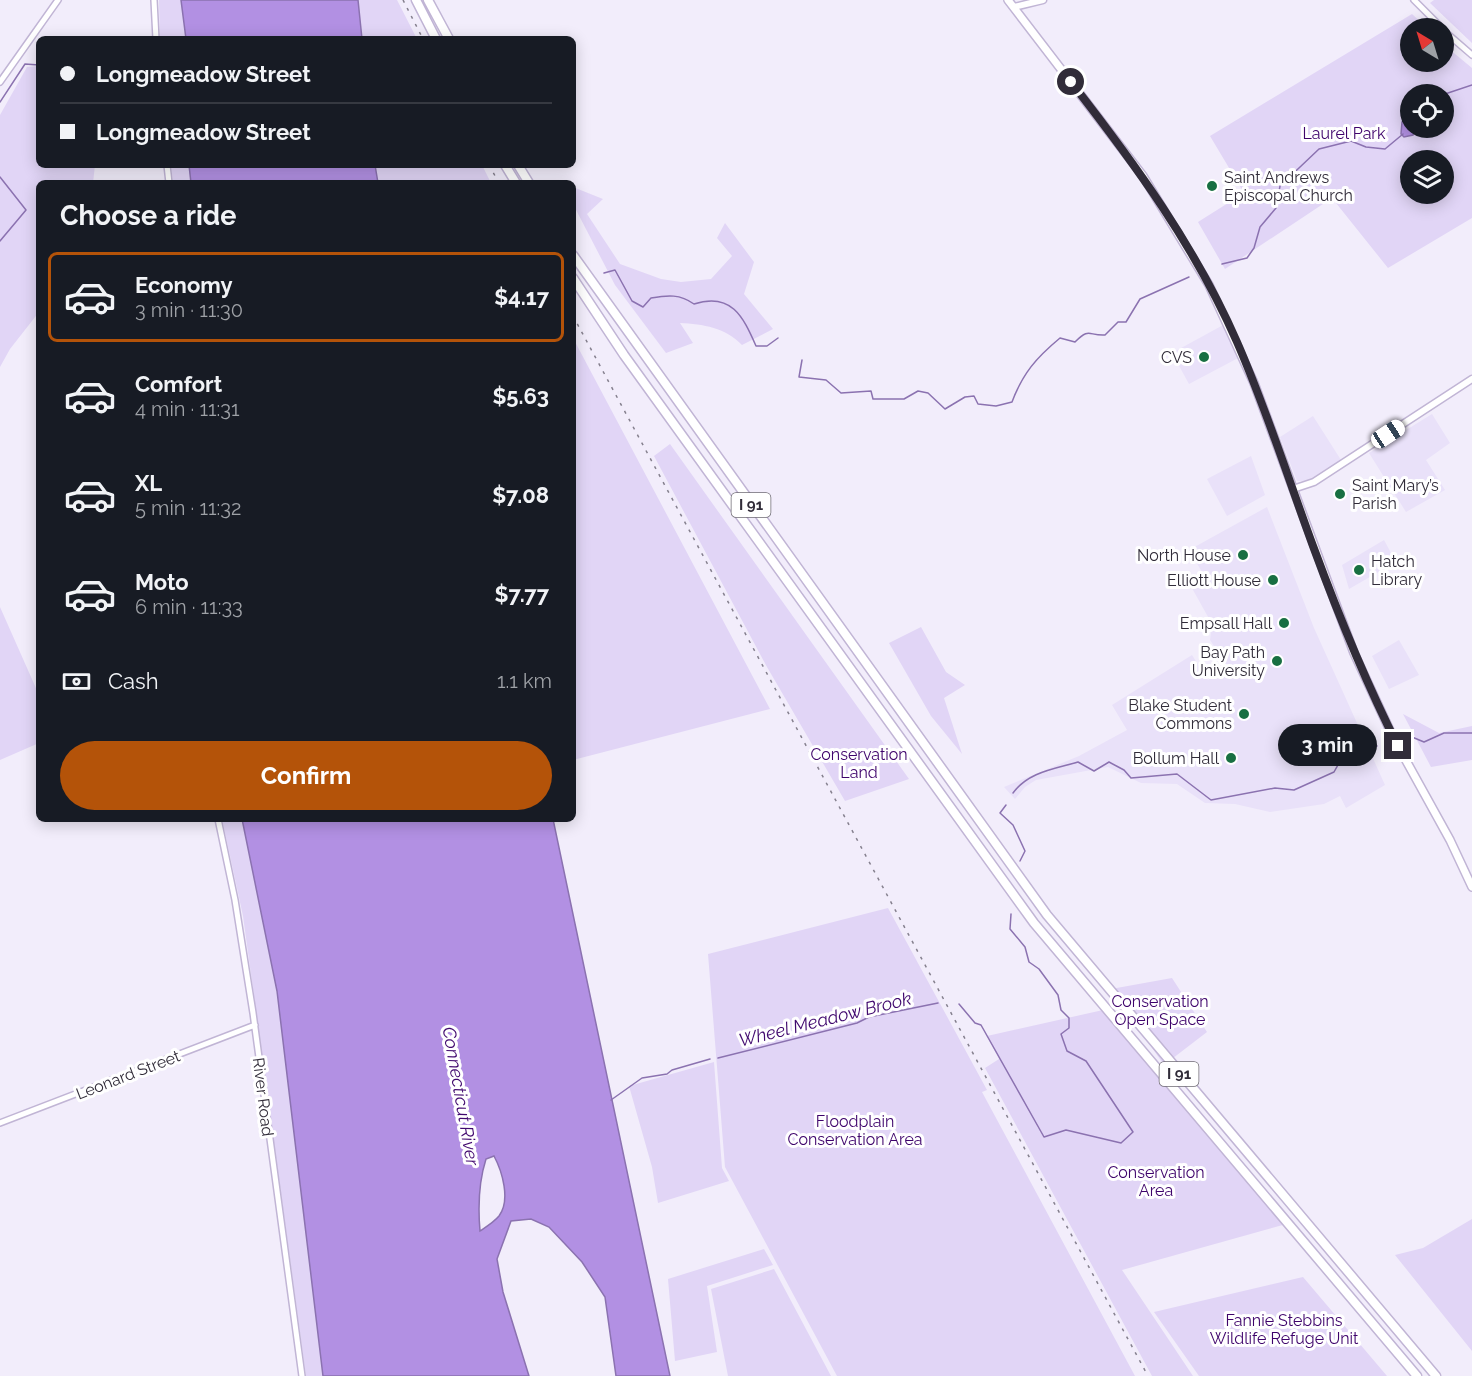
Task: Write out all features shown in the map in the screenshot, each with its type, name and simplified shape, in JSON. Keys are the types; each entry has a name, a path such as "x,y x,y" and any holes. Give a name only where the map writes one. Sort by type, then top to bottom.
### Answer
{"highway":[{"path":"416,0 434,36"},
{"path":"428,0 447,36"},
{"name":"I 91","path":"576,259 1027,888 1082,959 1436,1376"},
{"name":"I 91","path":"576,283 624,355 917,762 1073,972 1417,1376"}],"main road":[{"path":"1008,0 1125,151 1191,252 1238,344 1354,653 1398,746 1450,840 1472,887"},
{"path":"1014,7 1043,0"},
{"path":"1293,489 1314,482 1472,379"}],"street":[{"path":"0,82 58,0"},
{"path":"154,0 156,36"},
{"path":"1414,0 1431,18"},
{"path":"1454,40 1472,56"},
{"name":"River Road","path":"219,822 235,900 255,1025 302,1376"},
{"name":"Leonard Street","path":"0,1124 255,1025"}],"shaded area":[{"path":"1225,324 1240,357 1189,384 1172,353"},
{"path":"1432,414 1450,443 1426,460 1445,490 1406,512 1369,453"},
{"path":"1313,416 1341,460 1310,481 1297,481 1280,437"},
{"path":"1251,456 1265,495 1227,516 1207,479"},
{"name":"Bay Path University","path":"1267,507 1314,628 1385,785 1346,808 1340,796 1324,804 1270,812 1235,804 1205,803 1177,784 1141,783 1108,767 1036,780 1025,787 1015,799 1004,787 1079,756 1127,730 1112,705 1192,655 1208,680 1228,667 1210,640 1212,624 1188,581 1202,572 1189,550"},
{"path":"1384,540 1396,562 1349,589 1342,565"},
{"path":"1399,640 1419,675 1389,689 1372,656"}],"green space":[{"path":"159,0 181,0 186,36 160,36"},
{"path":"358,0 397,0 415,36 362,36"},
{"path":"1434,0 1472,0 1472,43 1454,26 1454,18 1446,18 1430,3"},
{"name":"Laurel Park","path":"1400,21 1400,72 1454,72 1454,53 1472,68 1472,218 1388,268 1332,198 1225,269 1198,222 1244,193 1210,136"},
{"path":"36,66 36,168 95,168 93,180 36,180 36,316 10,349 0,367 0,115 27,67"},
{"path":"171,168 189,168 191,180 173,180"},
{"path":"376,168 484,168 490,180 378,180"},
{"path":"576,188 603,199 587,214 620,264 661,279 681,282 711,279 732,256 717,238 725,223 754,262 744,294 773,329 742,345 736,339 714,328 680,323 693,343 666,353 615,285 576,210"},
{"path":"576,344 770,709 576,759"},
{"name":"Conservation Land","path":"670,444 909,779 845,801 767,667 654,456"},
{"path":"0,607 36,688 36,744 0,760"},
{"name":"Conservation Land","path":"921,627 946,672 965,685 944,698 962,754 931,716 889,643"},
{"path":"1403,714 1439,733 1472,726 1472,760 1431,767"},
{"path":"223,822 243,822 277,991 323,1376 306,1376 243,916"},
{"name":"Floodplain Conservation Area","path":"888,908 987,1090 982,1092 1135,1376 837,1376 725,1167 708,954"},
{"name":"Conservation Open Space","path":"1172,978 1207,1032 1164,1065 1111,989"},
{"name":"Conservation Area","path":"1112,1008 1170,1084 1290,1223 1122,1270 1193,1376 1152,1376 985,1068 999,1059 987,1036"},
{"path":"714,1062 722,1168 729,1181 658,1203 652,1167 629,1086"},
{"path":"1472,1219 1472,1351 1395,1255 1423,1248"},
{"path":"764,1249 773,1265 707,1286 717,1352 675,1361 668,1279"},
{"path":"774,1269 831,1376 728,1376 711,1289"},
{"name":"Fannie Stebbins Wildlife Refuge Unit","path":"1303,1277 1387,1376 1199,1376 1154,1312"}],"water":[{"path":"181,0 358,0 362,36 186,36"},
{"path":"189,168 376,168 378,180 191,180"},
{"name":"Connecticut River","path":"243,822 554,822 670,1376 616,1376 605,1297 582,1262 549,1227 531,1219 511,1221 497,1259 503,1292 529,1376 323,1376 277,991","holes":["494,1156 502,1177 505,1194 503,1209 499,1216 480,1231 480,1195 486,1159"]}],"waterway":[{"path":"0,102 25,64 36,65"},
{"path":"1454,91 1472,85"},
{"path":"1222,264 1247,258 1254,248 1260,227 1276,208 1280,186 1319,149 1351,141 1366,147 1385,149 1400,136"},
{"path":"0,177 26,210 0,241"},
{"path":"604,273 615,270 632,301 643,307 651,298 663,296 679,297 694,304 717,301 734,309 746,325 756,346 767,346 778,338"},
{"path":"802,360 799,377 826,380 841,393 871,391 873,399 904,399 918,391 928,393 945,409 965,397 974,396 978,404 996,406 1012,402 1031,367 1060,338 1075,342 1087,333 1105,335 1118,322 1126,322 1140,299 1189,277"},
{"name":"Wheel Meadow Brook","path":"1412,737 1424,742 1444,733 1472,733"},
{"name":"Wheel Meadow Brook","path":"1013,793 1026,780 1034,776 1078,762 1094,771 1109,762 1124,770 1131,778 1177,774 1211,800 1275,788 1294,790 1334,772 1343,756 1362,757 1377,746"},
{"name":"Wheel Meadow Brook","path":"1006,805 1000,813 1013,825 1025,851 1020,861"},
{"name":"Wheel Meadow Brook","path":"959,1004 975,1023 981,1025 1044,1137 1066,1130 1121,1143 1133,1132 1086,1061 1067,1051 1061,1034 1069,1028 1069,1018 1061,1010 1058,995 1039,969 1029,962 1025,947 1010,929 1011,914"},
{"name":"Wheel Meadow Brook","path":"718,1058 857,1023 869,1017 938,1003"},
{"name":"Wheel Meadow Brook","path":"611,1100 642,1078 667,1074 672,1070 710,1059"}],"railway":[{"path":"403,0 421,36"},
{"path":"491,168 497,180"},
{"path":"576,322 1148,1376"}],"place":[{"name":"Saint Andrews Episcopal Church","path":"1212,186"},
{"name":"CVS","path":"1204,357"},
{"name":"Saint Mary’s Parish","path":"1340,494"},
{"name":"North House","path":"1243,555"},
{"name":"Hatch Library","path":"1359,570"},
{"name":"Elliott House","path":"1273,580"},
{"name":"Empsall Hall","path":"1284,623"},
{"name":"Bay Path University","path":"1277,661"},
{"name":"Blake Student Commons","path":"1244,714"},
{"name":"Bollum Hall","path":"1231,758"}],"route":[{"path":"1071,82 1123,148 1156,195 1191,252 1227,320 1254,383 1352,649 1398,746"}]}
